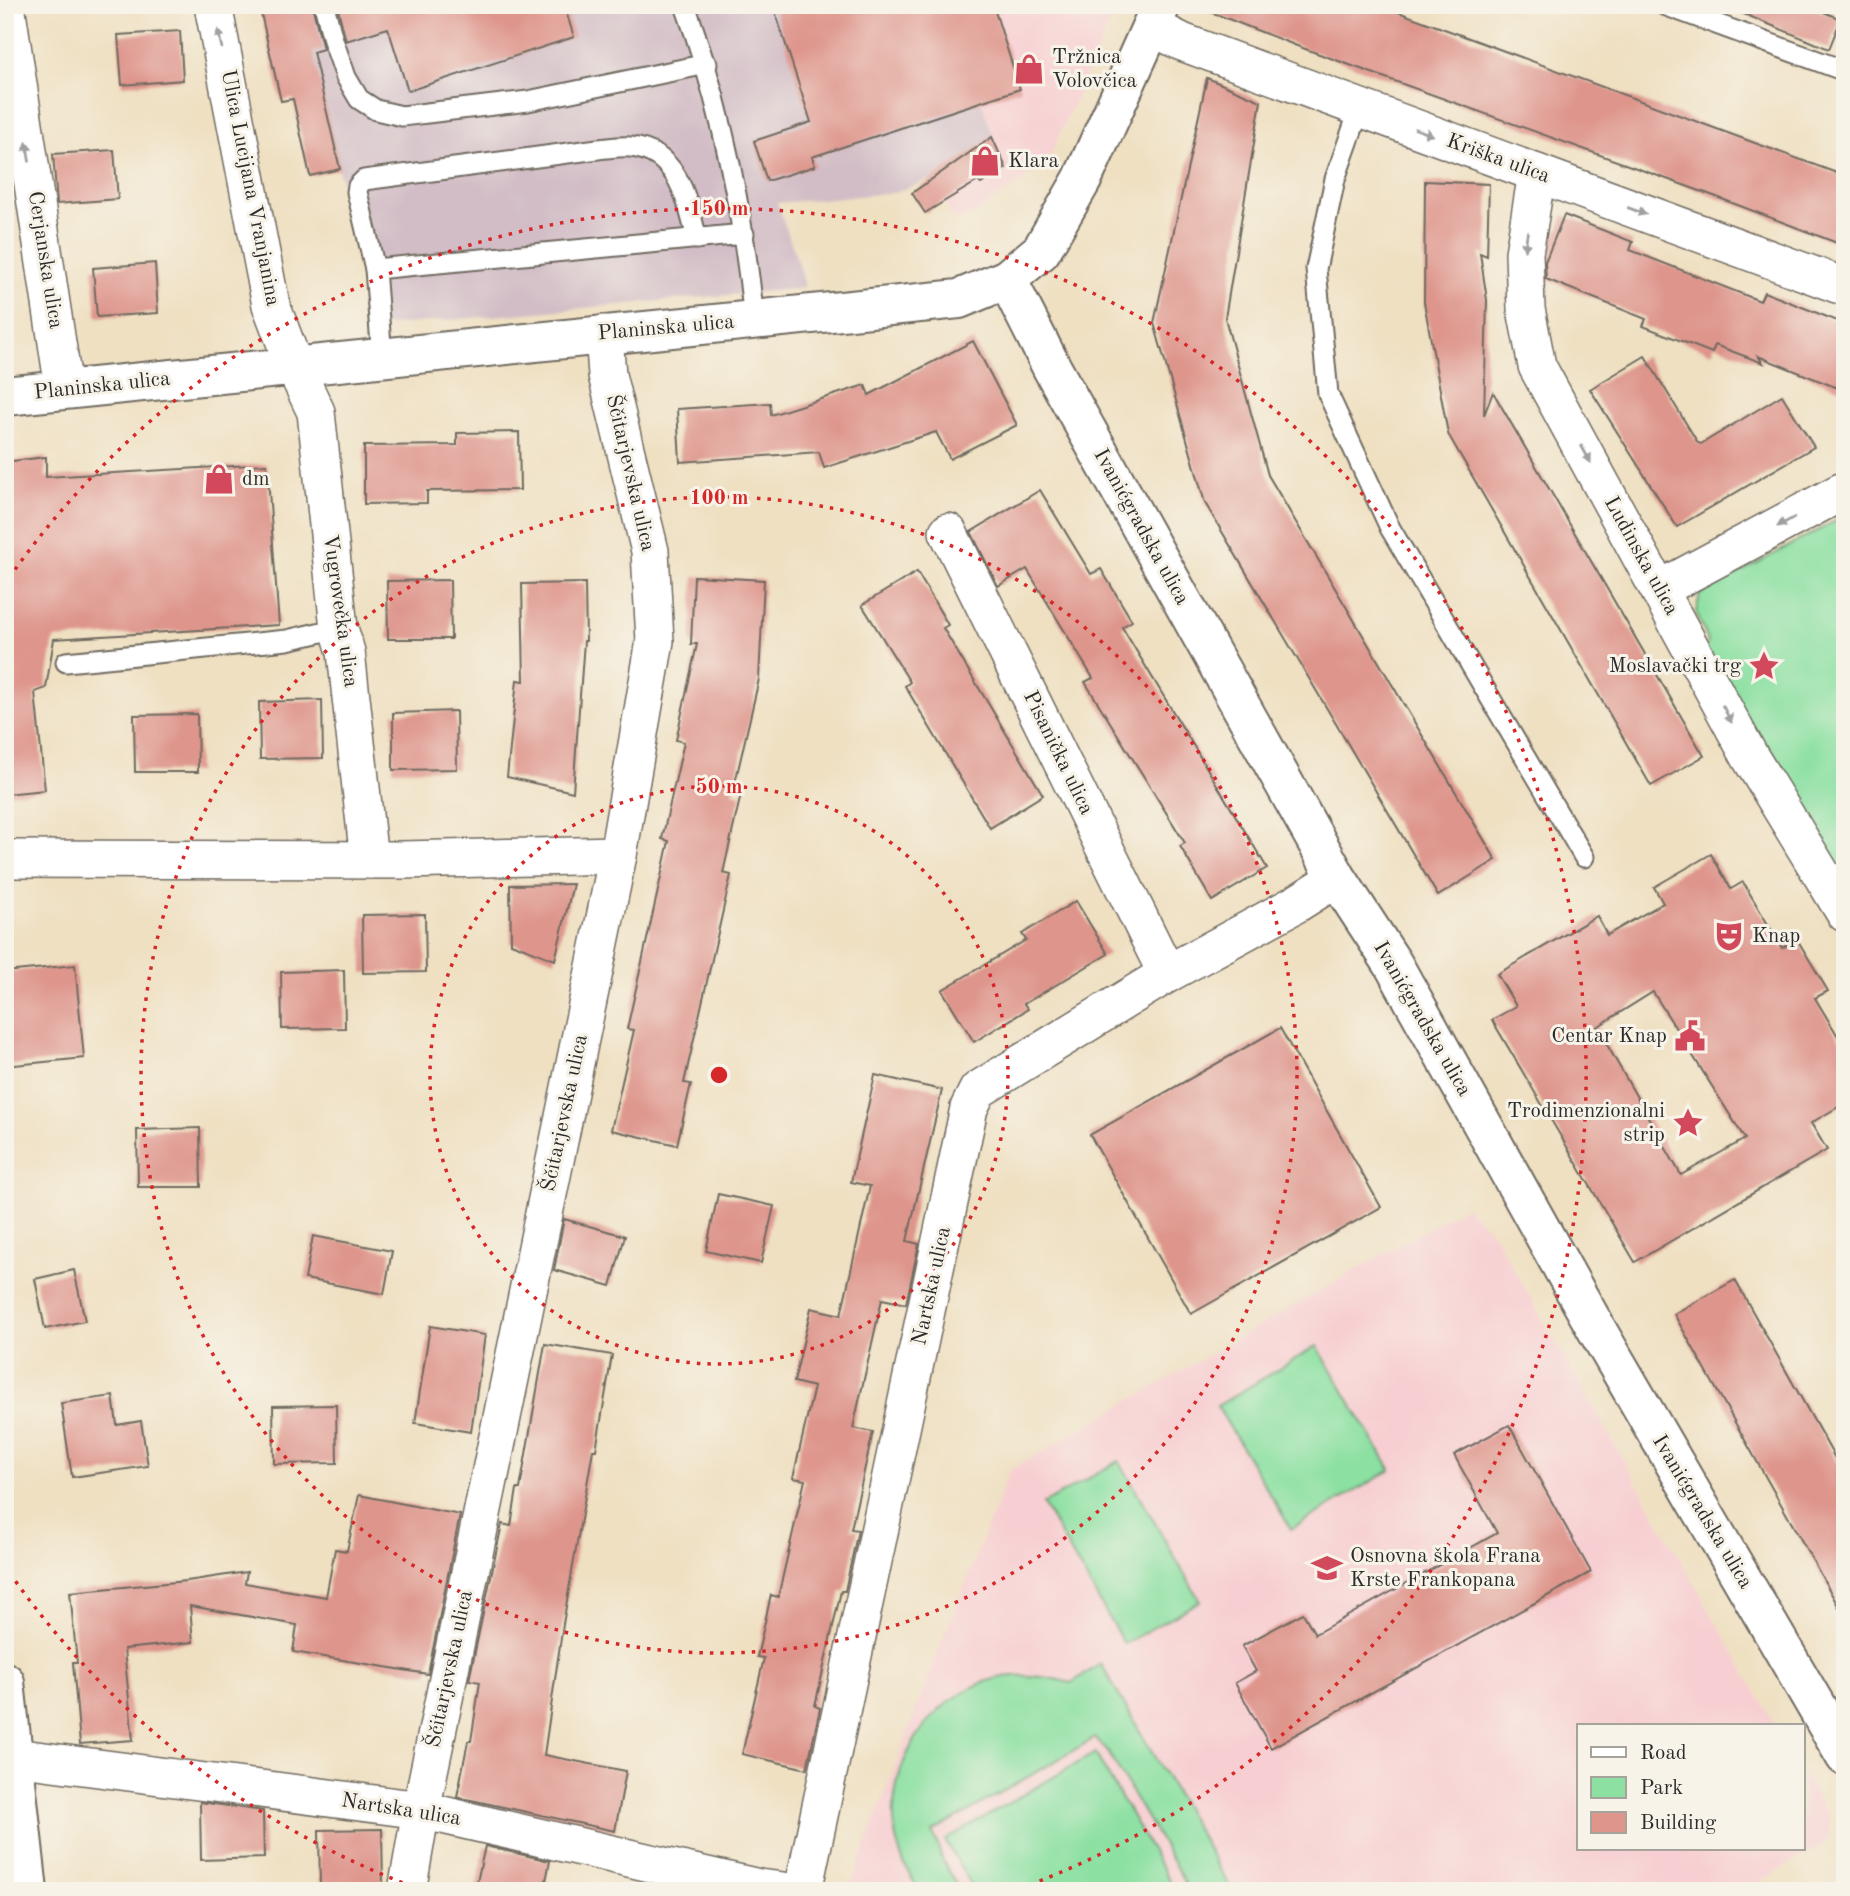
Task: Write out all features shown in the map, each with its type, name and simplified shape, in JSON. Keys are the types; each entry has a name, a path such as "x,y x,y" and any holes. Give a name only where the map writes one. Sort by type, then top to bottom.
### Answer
{"street":[{"name":"Cerjanska ulica","path":"6,5 64,389"},
{"name":"Ulica Lucijana Vranjanina","path":"213,5 271,304 295,368"},
{"name":"Planinska ulica","path":"5,396 959,299 1007,279 1041,251 1082,180 1157,16"},
{"name":"Kriška ulica","path":"1157,16 1182,42 1845,287"},
{"name":"Ludinska ulica","path":"1537,173 1524,253 1526,309 1537,366 1750,757 1845,913"},
{"name":"Ivanićgradska ulica","path":"1007,279 1052,368 1337,878 1393,964 1604,1342 1845,1756"},
{"name":"Ščitarjevska ulica","path":"407,1891 421,1810 618,855 655,641 650,551 607,375 604,334"},
{"name":"Vugrovečka ulica","path":"295,368 316,412 339,628 346,652 369,860"},
{"path":"1660,589 1844,491"},
{"name":"Pisanička ulica","path":"948,532 1167,974"},
{"path":"5,859 369,860 618,855"},
{"name":"Nartska ulica","path":"803,1891 969,1108 978,1090 1167,974 1296,904 1337,878"},
{"path":"5,1682 28,1891"},
{"name":"Nartska ulica","path":"14,1757 421,1810 760,1888 784,1891"}],"lane":[{"path":"324,5 341,65 359,99 376,110 402,116 528,101 707,64"},
{"path":"685,5 707,64 740,206 754,320"},
{"path":"1664,5 1845,71"},
{"path":"1360,108 1335,179 1316,269 1328,394 1390,528 1584,856"},
{"path":"382,358 375,269 357,192 363,180 630,146 648,150 662,158 674,172 686,198 696,239"},
{"path":"375,269 744,234"},
{"path":"66,662 287,640 339,628"}],"shaded area":[{"path":"301,5 950,5 993,137 932,179 893,193 777,203 801,271 804,288 372,327 366,290"},
{"name":"Tržnica Volovčica","path":"947,5 1118,5 1046,164 976,213 954,220 932,179 993,137"},
{"name":"Osnovna škola Frana Krste Frankopana","path":"1465,1207 1493,1233 1775,1724 1577,1724 1577,1850 1804,1850 1804,1775 1829,1818 1829,1837 1824,1844 1743,1891 849,1891 930,1672 1010,1470"}],"green space":[{"name":"Moslavački trg","path":"1841,518 1845,524 1845,883 1703,655 1708,641 1696,612 1700,594"},
{"path":"1317,1346 1391,1470 1291,1529 1217,1406"},
{"path":"1119,1461 1200,1601 1124,1644 1043,1504"},
{"path":"1101,1664 1232,1891 1190,1891 1108,1752 1095,1738 933,1832 942,1859 960,1891 919,1891 898,1847 894,1807 897,1783 905,1760 916,1738 931,1719 948,1702 968,1689 991,1680 1031,1676 1071,1683"},
{"path":"1095,1753 1175,1891 975,1891 945,1840"}],"building":[{"path":"259,5 312,5 323,49 313,52 340,169 310,176 293,99 281,101"},
{"path":"337,5 564,5 574,37 408,91 388,28 346,41"},
{"path":"773,5 993,5 1020,89 812,157 815,166 767,181 754,141 811,122"},
{"path":"1198,5 1379,5 1845,176 1845,246 1297,46"},
{"path":"1722,5 1806,5 1841,19 1829,49"},
{"path":"180,31 183,80 122,85 118,35"},
{"path":"1207,78 1261,101 1225,318 1268,475 1496,860 1438,896 1205,503 1154,323"},
{"path":"992,137 1006,168 981,184 978,181 925,213 912,193"},
{"path":"114,150 118,199 57,204 53,154"},
{"path":"1425,181 1489,184 1487,256 1480,253 1487,300 1484,415 1493,392 1704,756 1651,786 1448,434 1424,302"},
{"path":"1564,215 1633,242 1630,250 1760,301 1764,292 1845,324 1845,391 1758,356 1763,363 1715,345 1712,353 1643,326 1646,319 1546,279 1545,262"},
{"path":"155,263 158,313 97,317 93,268"},
{"path":"973,341 1017,425 950,459 936,432 824,468 819,452 680,462 677,409 770,403 771,415 865,385 869,395"},
{"path":"1645,356 1698,443 1701,444 1782,395 1814,447 1677,527 1590,389"},
{"path":"519,432 520,490 427,491 427,503 364,504 364,446 457,445 457,433"},
{"path":"46,457 46,477 267,464 279,625 54,639 46,688 35,692 45,790 5,794 5,462"},
{"path":"1040,490 1091,574 1101,569 1132,621 1122,627 1267,868 1212,901 1180,846 1185,843 1085,682 1093,678 1027,569 998,586 971,532"},
{"path":"917,572 948,625 943,628 1043,795 990,828 905,686 910,682 862,605"},
{"path":"694,576 764,580 759,679 733,792 741,794 723,873 731,875 684,1083 691,1084 677,1145 611,1130 634,1030 627,1029 669,841 662,839 684,742 676,740 697,644 691,644"},
{"path":"450,580 451,639 388,639 387,581"},
{"path":"585,583 586,641 573,792 507,777 517,680 524,681 522,584"},
{"path":"322,700 323,758 260,759 259,702"},
{"path":"456,711 457,769 393,770 393,713"},
{"path":"197,714 198,772 135,772 134,715"},
{"path":"1711,854 1731,889 1743,882 1782,948 1797,939 1828,991 1815,998 1845,1048 1845,1103 1811,1123 1827,1150 1635,1262 1492,1020 1516,1006 1497,974 1597,916 1607,935 1663,903 1654,887","holes":["1653,992 1745,1139 1681,1175 1597,1027"]},
{"path":"573,884 555,960 511,943 510,885"},
{"path":"1076,901 1108,954 1024,1004 1028,1009 974,1042 942,990 1026,940 1022,934"},
{"path":"425,914 426,972 363,973 362,915"},
{"path":"75,965 84,1058 5,1066 5,972"},
{"path":"344,970 345,1028 282,1029 281,972"},
{"path":"1280,1028 1381,1207 1191,1314 1090,1135"},
{"path":"875,1075 942,1090 907,1241 919,1244 906,1304 882,1299 853,1428 873,1432 851,1529 858,1530 815,1706 820,1708 807,1769 742,1754 764,1658 757,1657 771,1595 778,1597 805,1480 793,1478 814,1387 794,1382 811,1308 841,1315 870,1186 851,1182"},
{"path":"200,1128 201,1187 138,1187 137,1130"},
{"path":"718,1194 774,1206 761,1263 706,1251"},
{"path":"564,1219 625,1236 611,1286 554,1270"},
{"path":"313,1236 392,1251 384,1294 305,1279"},
{"path":"74,1270 85,1321 45,1329 35,1279"},
{"path":"1735,1280 1845,1476 1845,1618 1674,1314"},
{"path":"430,1326 485,1335 471,1432 415,1423"},
{"path":"545,1344 612,1355 563,1624 544,1755 626,1771 615,1831 457,1797 468,1741 471,1741 480,1682 469,1680 502,1524 511,1526 517,1489 520,1489"},
{"path":"113,1396 117,1425 141,1421 148,1466 72,1477 61,1403"},
{"path":"336,1405 337,1463 274,1464 273,1406"},
{"path":"1509,1425 1591,1572 1271,1748 1235,1683 1256,1671 1242,1646 1303,1613 1315,1634 1497,1533 1454,1455"},
{"path":"359,1495 460,1515 428,1674 293,1652 297,1625 190,1606 193,1642 124,1649 133,1740 80,1744 73,1663 77,1663 70,1592 187,1581 247,1572 245,1583 326,1597 335,1549 347,1551"},
{"path":"200,1802 263,1811 264,1858 201,1860"},
{"path":"382,1829 383,1887 320,1888 319,1830"},
{"path":"485,1846 550,1861 544,1891 475,1891"}],"place":[{"name":"Tržnica Volovčica","path":"1029,69"},
{"name":"Klara","path":"985,161"},
{"name":"dm","path":"219,479"},
{"name":"Moslavački trg","path":"1764,666"},
{"name":"Knap","path":"1729,936"},
{"name":"Centar Knap","path":"1690,1036"},
{"name":"Trodimenzionalni strip","path":"1688,1123"},
{"name":"Osnovna škola Frana Krste Frankopana","path":"1327,1568"}]}
